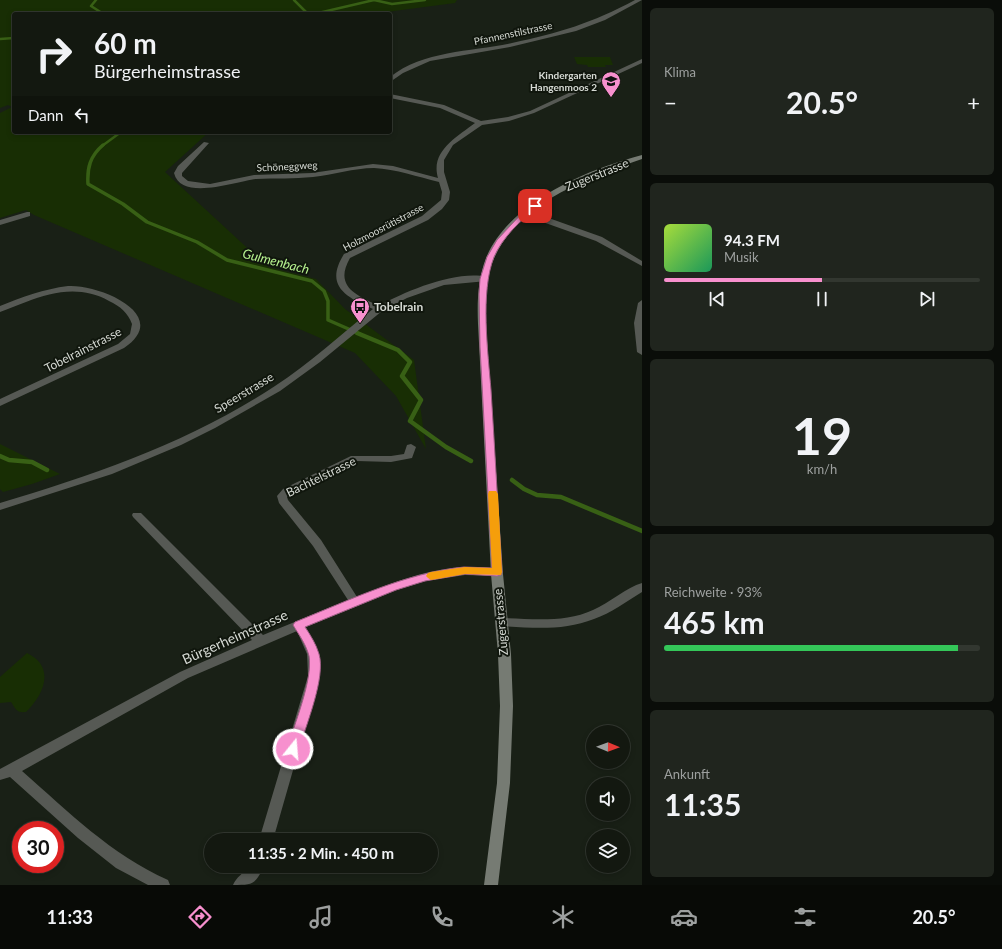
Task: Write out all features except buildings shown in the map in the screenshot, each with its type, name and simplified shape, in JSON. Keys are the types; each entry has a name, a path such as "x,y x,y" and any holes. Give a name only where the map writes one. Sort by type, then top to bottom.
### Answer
{"main road":[{"name":"Zugerstrasse","path":"491,885 498,836 506,740 506,680 497,572 484,347 484,279 490,257 499,241 526,213 564,188 642,157"}],"street":[{"name":"Pfannenstilstrasse","path":"392,78 402,70 420,63 527,42 566,32 607,17 639,0"},
{"name":"Holzmoosrütistrasse","path":"379,308 356,298 343,287 338,279 340,265 347,256 425,218 439,207 444,200 446,192 439,167 440,160 451,144 480,123 509,119 532,112 642,61"},
{"path":"392,96 442,106 480,123"},
{"name":"Schöneggweg","path":"206,143 181,168 178,173 179,177 186,183 210,186 254,177 312,175 373,166 394,168 443,181"},
{"path":"526,213 599,239 642,264"},
{"path":"0,223 27,214"},
{"name":"Speerstrasse","path":"0,506 106,472 220,422 278,388 307,368 379,308 404,296 442,282 460,279 484,279"},
{"name":"Tobelrainstrasse","path":"0,309 52,291 84,289 98,292 112,299 130,311 135,317 137,324 136,331 131,339 121,346 0,403"},
{"path":"642,303 638,323 642,352"},
{"name":"Bachtelstrasse","path":"355,602 317,543 283,501 282,496 287,491 355,458 391,459 408,456 411,447"},
{"path":"137,515 261,641"},
{"name":"Bürgerheimstrasse","path":"6,772 184,675 355,602 392,587 425,577 465,571 497,572"},
{"path":"502,622 553,623 584,618 628,596 642,587"},
{"path":"268,833 316,668 310,642 299,625"},
{"path":"6,772 106,853 142,876 163,885"},
{"path":"240,885 250,878 253,873"}],"green space":[{"path":"0,0 457,0 455,3 386,12 12,12 12,107 8,105 0,108"},
{"path":"574,57 610,57 613,65 605,65 606,67 588,67 587,65 577,64"},
{"path":"12,107 12,134 207,134 165,172 268,267 316,279 345,309 414,360 426,449 396,396 355,353 34,215 26,210 0,218 0,113"},
{"path":"0,444 60,474 3,492 0,489"},
{"path":"27,653 36,659 42,666 44,681 38,698 26,712 20,712 11,702 0,703 0,677"}],"waterway":[{"path":"96,0 91,6 100,12"},
{"path":"294,0 306,12"},
{"name":"Gulmenbach","path":"323,12 374,0 392,4 425,0"},
{"path":"0,39 12,38"},
{"name":"Gulmenbach","path":"102,146 118,134"},
{"name":"Gulmenbach","path":"102,146 95,153 90,163 88,184 123,204 147,222 197,242 227,260 312,281 324,291 328,301 328,320 360,334"},
{"name":"Gulmenbach","path":"357,333 398,350 410,362 402,376 421,400 410,421 446,447 471,461"},
{"path":"0,456 9,460 32,462 47,470"},
{"name":"Gulmenbach","path":"512,480 524,489 537,495 561,497 642,531"}],"slow traffic":[{"path":"431,576 465,571 497,572 493,494"}],"place":[{"name":"Kindergarten Hangenmoos 2","path":"611,98"},
{"name":"Tobelrain","path":"360,324"}],"route":[{"path":"293,749 316,668 310,642 299,625 392,587 425,577 465,571 497,572 484,347 484,279 490,257 499,241 512,226 535,206"}]}
